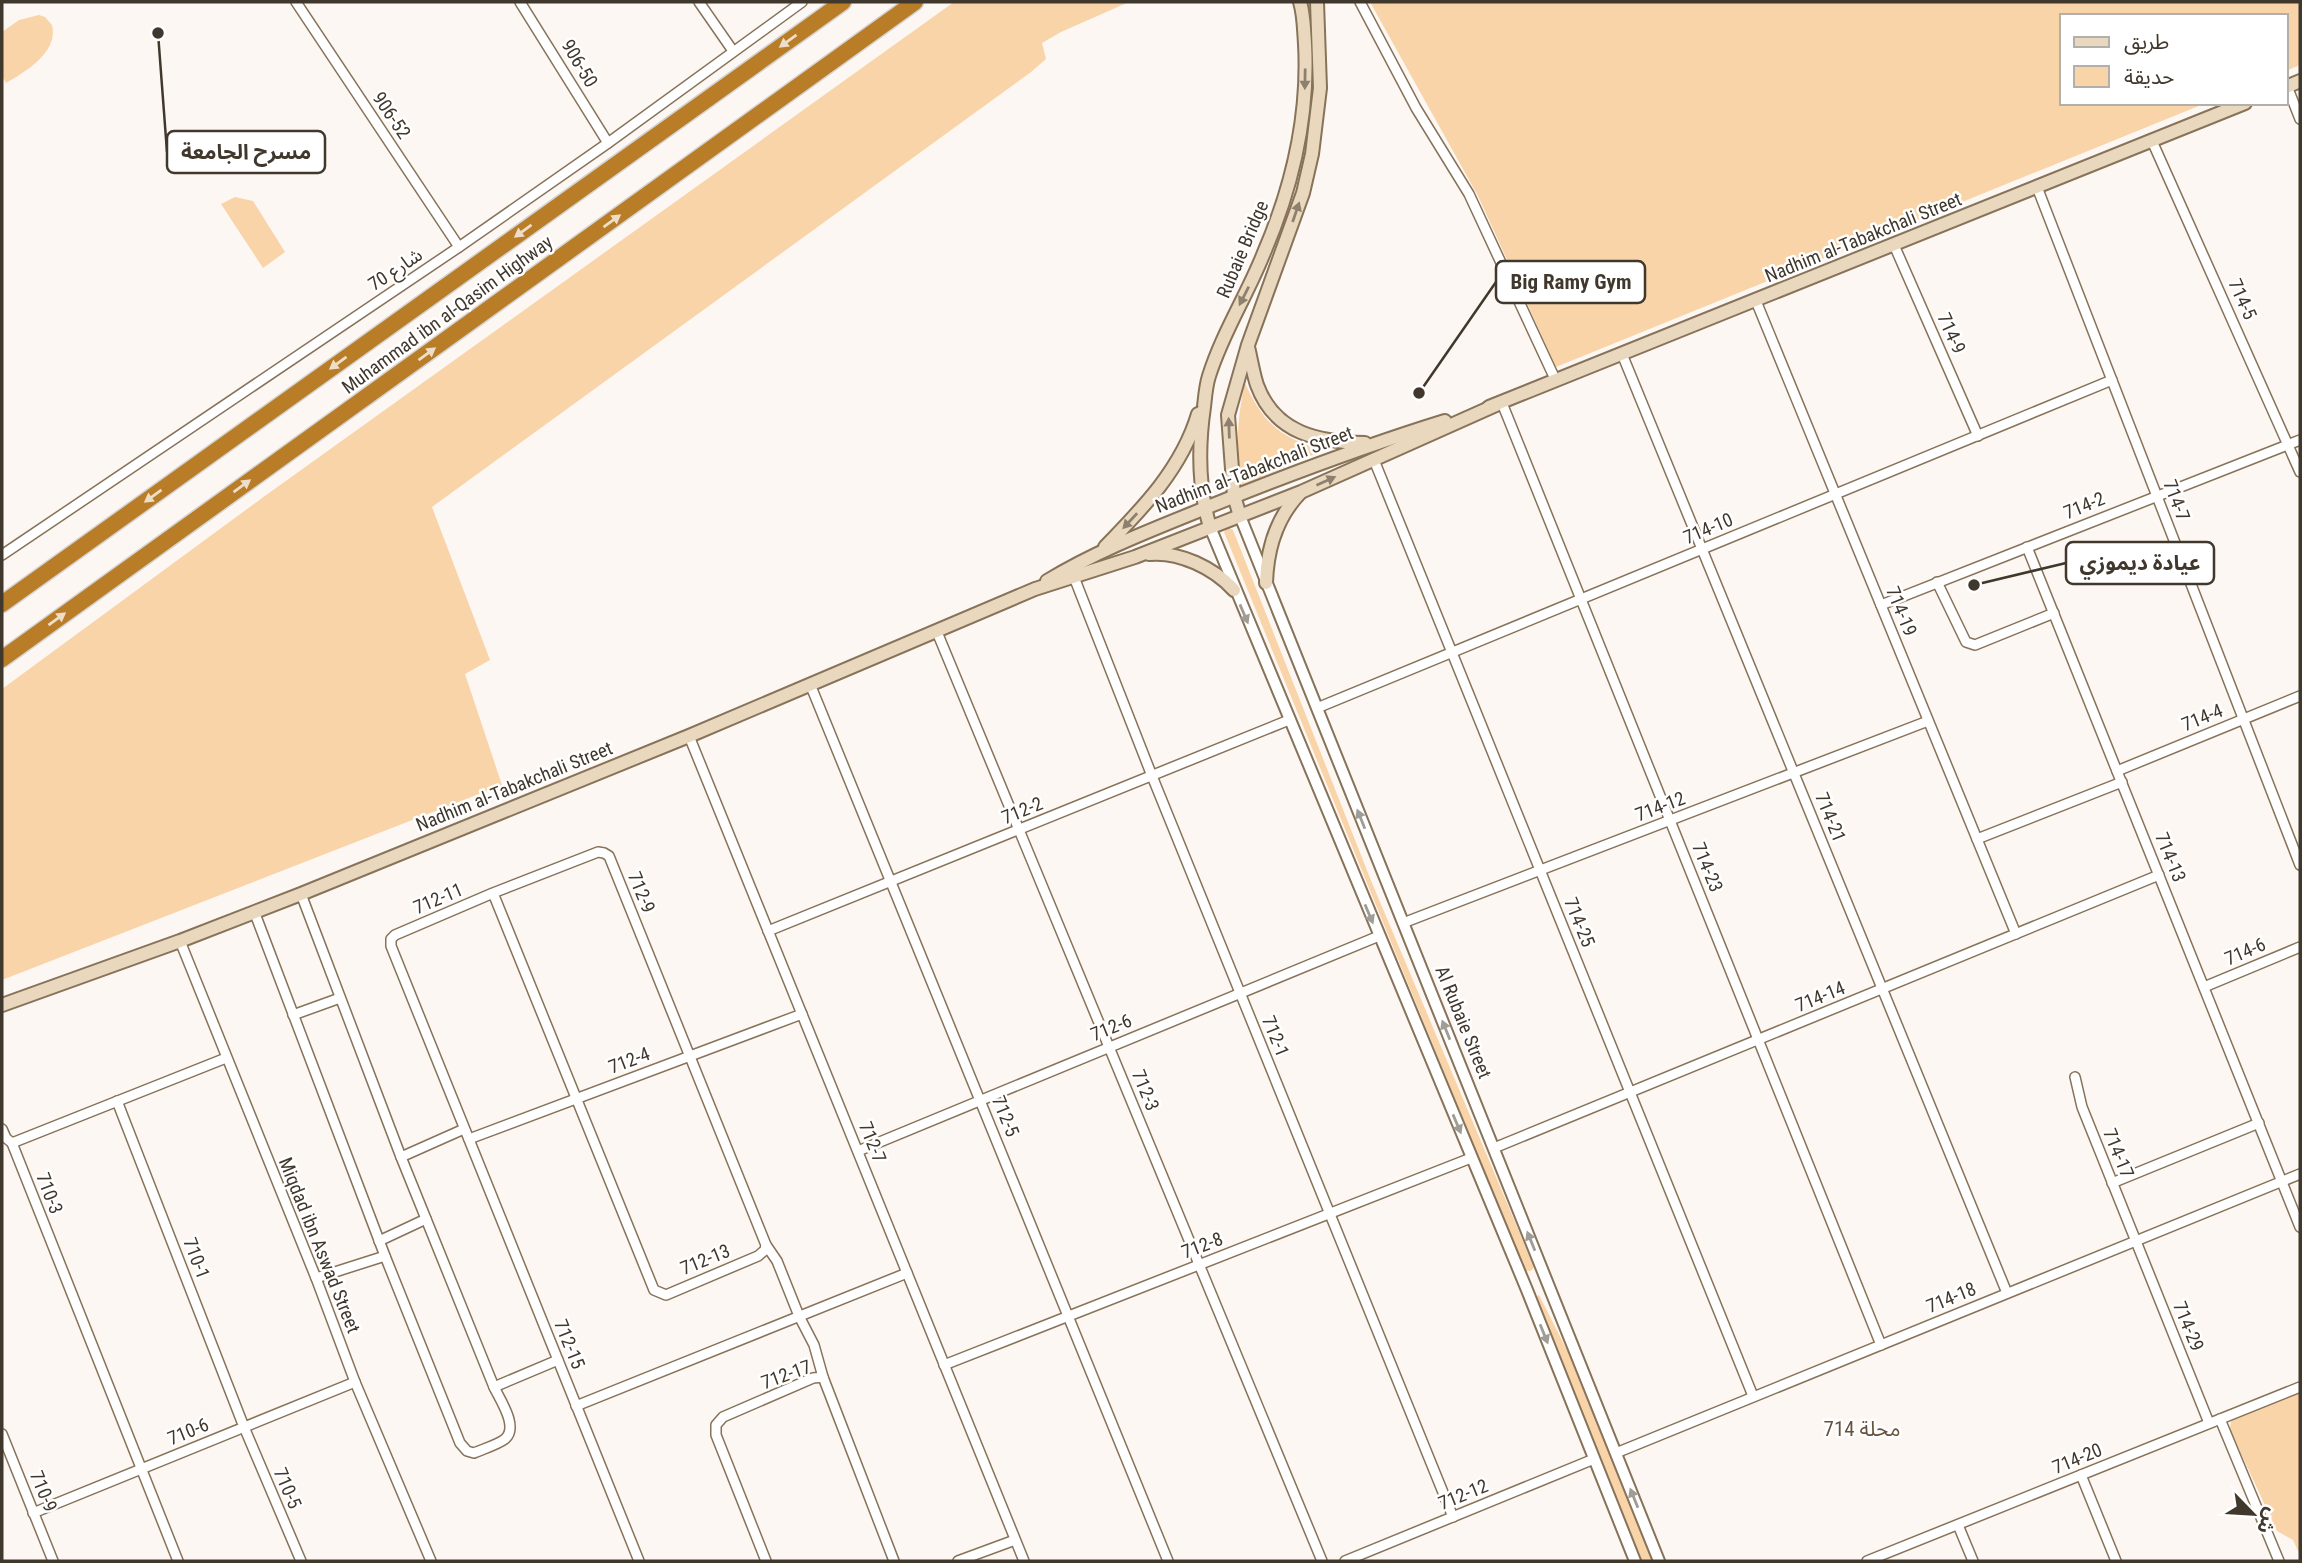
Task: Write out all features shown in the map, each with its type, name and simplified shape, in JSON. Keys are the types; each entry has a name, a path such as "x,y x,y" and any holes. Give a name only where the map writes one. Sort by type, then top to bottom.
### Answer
{"highway":[{"name":"Muhammad ibn al-Qasim Highway","path":"2,604 844,2"},
{"name":"Muhammad ibn al-Qasim Highway","path":"2,659 915,2"}],"main road":[{"name":"Rubaie Bridge","path":"1234,496 1228,415 1248,345 1303,193 1312,154 1320,88 1317,4"},
{"name":"Rubaie Bridge","path":"1204,509 1198,462 1208,377 1262,258 1280,214 1292,174 1305,98 1301,6"},
{"name":"Nadhim al-Tabakchali Street","path":"2,1005 301,894 689,736 1072,573 1135,557 1301,492 1499,404 2240,105"},
{"path":"1248,345 1257,386 1280,419 1296,432 1344,443 1372,443"},
{"path":"1102,551 1153,496 1185,447 1208,377"},
{"name":"Nadhim al-Tabakchali Street","path":"1072,573 1102,551 1234,496 1372,443 1499,404"},
{"path":"1266,583 1267,564 1276,532 1290,505 1301,492"},
{"name":"Al Rubaie Street","path":"1234,496 1240,516"},
{"path":"1204,509 1210,527"},
{"path":"1135,557 1161,554 1173,556 1220,576 1234,590"}],"street":[{"name":"906-52","path":"296,2 459,247"},
{"name":"906-50","path":"520,2 608,143"},
{"path":"699,2 733,51"},
{"name":"شارع 70","path":"2,555 459,247 802,2"},
{"path":"1360,2 1416,107 1469,194 1556,382"},
{"path":"2288,89 2300,119"},
{"name":"714-5","path":"2152,141 2300,472"},
{"name":"714-7","path":"2037,187 2300,865"},
{"name":"714-9","path":"1894,245 1978,436"},
{"name":"714-19","path":"1756,301 2016,934"},
{"name":"714-21","path":"1622,355 2007,1293"},
{"name":"714-10","path":"1317,708 2112,380"},
{"name":"714-23","path":"1499,404 1581,600 1881,1345"},
{"name":"714-2","path":"1881,605 2300,440"},
{"name":"714-25","path":"1374,460 1753,1396"},
{"name":"Al Rubaie Street","path":"1240,516 1659,1561"},
{"path":"1210,527 1527,1290 1635,1561"},
{"name":"714-13","path":"2027,547 2300,1227"},
{"name":"712-1","path":"1072,573 1453,1517"},
{"path":"1937,582 1966,642 1975,645 2053,613"},
{"name":"712-3","path":"937,632 1322,1561"},
{"name":"712-5","path":"810,684 1168,1561"},
{"name":"714-4","path":"2117,771 2300,696"},
{"name":"712-2","path":"768,931 1289,720"},
{"name":"714-12","path":"1403,923 1928,720"},
{"name":"712-7","path":"689,736 1024,1561"},
{"path":"1977,839 2122,782"},
{"name":"712-9","path":"493,893 598,852 609,856 689,1056"},
{"name":"714-14","path":"1493,1148 2159,875"},
{"name":"712-11","path":"469,1139 391,946 391,939 493,893 575,1099"},
{"path":"254,911 384,1256 460,1443 467,1451 474,1453 506,1438 511,1424 401,1157 301,894"},
{"name":"712-6","path":"858,1151 1379,936"},
{"name":"Miqdad ibn Aswad Street","path":"180,941 316,1278 355,1382 431,1561"},
{"name":"714-6","path":"2204,987 2300,947"},
{"path":"293,1015 340,998"},
{"name":"712-4","path":"469,1139 802,1014"},
{"path":"689,1056 766,1245 777,1261 814,1345 823,1377"},
{"path":"12,1143 226,1058"},
{"name":"714-17","path":"2075,1077 2082,1107 2136,1241"},
{"name":"712-13","path":"575,1099 654,1290 666,1295 758,1256 765,1250 766,1245"},
{"name":"710-1","path":"117,1101 244,1427"},
{"path":"2112,1183 2259,1123"},
{"name":"710-3","path":"2,1129 12,1143 178,1561"},
{"path":"401,1157 464,1129"},
{"name":"712-15","path":"469,1139 639,1561"},
{"name":"712-8","path":"944,1365 1471,1158"},
{"name":"714-18","path":"1616,1452 2300,1174"},
{"path":"379,1241 426,1219"},
{"name":"714-29","path":"2136,1241 2209,1423"},
{"path":"316,1278 384,1256"},
{"path":"576,1406 907,1273"},
{"path":"1527,1290 1547,1283"},
{"path":"494,1387 558,1360"},
{"name":"712-17","path":"766,1561 716,1435 716,1425 735,1412 808,1380 823,1377 894,1561"},
{"name":"710-6","path":"33,1513 355,1382"},
{"name":"714-20","path":"1867,1561 2300,1387"},
{"path":"2220,1419 2279,1561"},
{"name":"710-5","path":"244,1427 301,1561"},
{"name":"710-9","path":"2,1434 53,1561"},
{"name":"712-12","path":"1345,1561 1594,1459"},
{"path":"2081,1475 2116,1561"},
{"path":"1958,1525 1973,1561"},
{"path":"958,1561 1015,1539"}],"green space":[{"path":"954,2 1129,2 1042,43 1046,59 1031,72 432,507 490,660 465,674 502,785 2,980 2,689 262,498"},
{"path":"1370,2 2300,2 2300,65 2288,70 2288,14 2060,14 2060,105 2201,105 1556,367 1478,196"},
{"path":"39,15 52,25 50,44 39,60 6,83 2,76 2,32 19,20"},
{"path":"235,197 253,201 285,252 263,268 221,204"},
{"path":"1245,383 1259,409 1275,427 1296,441 1324,450 1242,486 1238,434"},
{"path":"1227,527 1233,530 1372,883 1534,1267 1531,1271 1525,1271 1224,532"},
{"path":"1539,1295 1580,1376 1654,1561 1642,1561 1537,1301 1536,1297"},
{"path":"2300,1392 2300,1555 2293,1540 2277,1531 2230,1430 2231,1421 2236,1418"}],"place":[{"name":"مسرح الجامعة","path":"158,33"},
{"name":"Big Ramy Gym","path":"1419,393"},
{"name":"عيادة ديموزي","path":"1974,585"}],"district":[{"name":"محلة 714","path":"1862,1429"}]}
